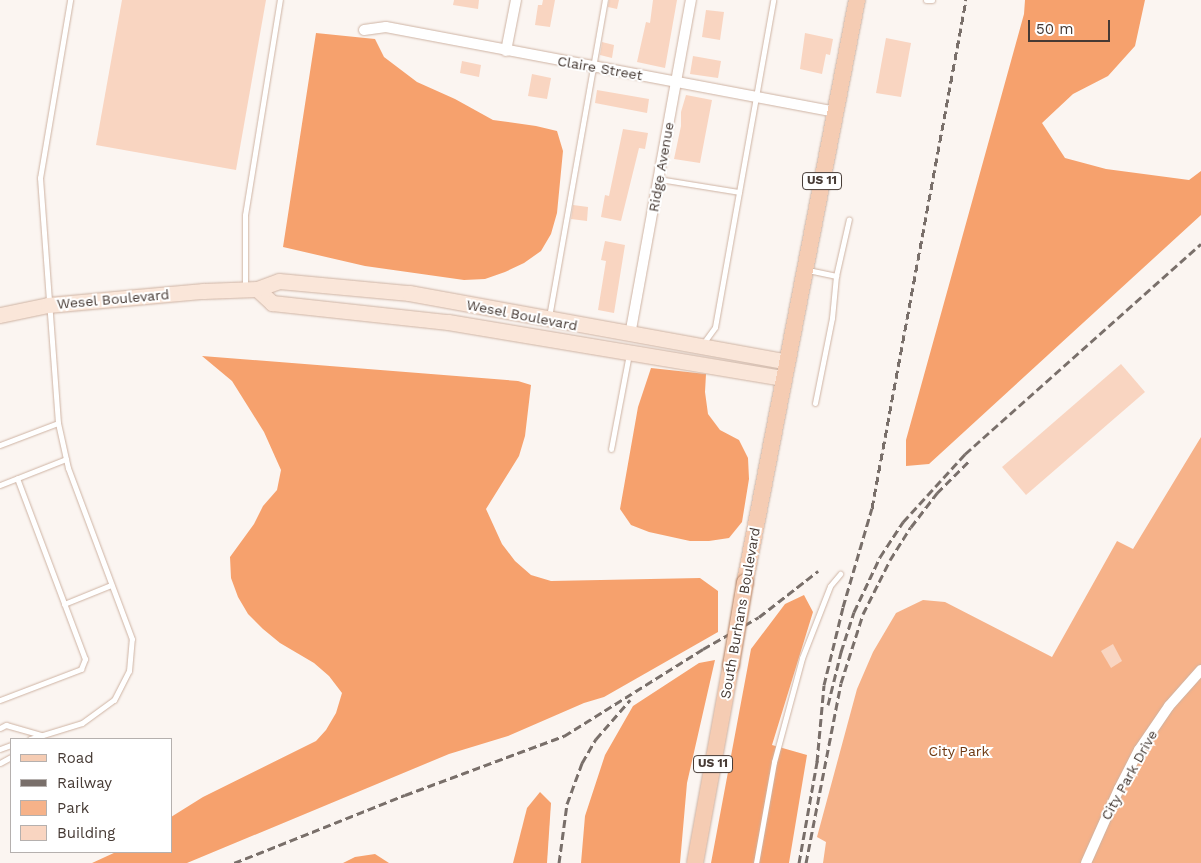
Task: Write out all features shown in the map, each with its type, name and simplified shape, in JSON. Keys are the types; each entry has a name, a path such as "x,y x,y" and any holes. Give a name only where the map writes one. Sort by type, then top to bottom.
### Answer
{"main road":[{"name":"US 11","path":"785,370 857,0"},
{"name":"Wesel Boulevard","path":"0,315 48,305 203,291 251,289 279,281 409,293 700,348 785,370"},
{"name":"Wesel Boulevard","path":"251,289 272,303 409,316 630,351 785,370"},
{"name":"South Burhans Boulevard","path":"695,863 785,370"}],"street":[{"path":"506,51 516,0"},
{"name":"Ridge Avenue","path":"630,335 691,0"},
{"name":"Claire Street","path":"364,30 386,28 836,112"},
{"name":"City Park Drive","path":"1086,863 1118,789 1139,750 1169,706 1201,670"}],"lane":[{"path":"34,738 82,723 114,700 129,671 132,639 66,459 58,423 40,178 70,0"},
{"path":"251,289 246,205 280,0"},
{"path":"549,320 605,0"},
{"path":"700,348 715,327 774,0"},
{"path":"926,0 932,0"},
{"path":"659,179 738,192"},
{"path":"815,403 832,318 836,276 849,219"},
{"path":"805,270 836,276"},
{"path":"611,448 630,351"},
{"path":"0,445 58,423"},
{"path":"0,485 66,459"},
{"path":"0,700 81,669 85,660 17,478"},
{"path":"756,863 774,762 802,658 830,586 840,574"},
{"path":"64,604 111,585"},
{"path":"0,728 6,726 42,736"}],"green space":[{"name":"City Park","path":"1201,437 1201,863 823,863 826,842 817,837 857,689 873,652 896,613 923,600 945,602 1052,657 1117,541 1133,549"}],"shaded area":[{"path":"1025,0 1145,0 1135,46 1108,76 1073,94 1042,123 1065,158 1106,169 1189,180 1201,171 1201,215 929,464 906,466 906,440 1024,14"},
{"path":"316,33 375,39 384,57 417,82 455,99 493,120 557,131 563,151 557,213 551,234 541,251 524,263 505,272 485,279 464,280 365,266 283,247"},
{"path":"202,356 518,381 531,385 525,436 519,456 486,509 502,544 515,561 531,575 551,581 700,578 718,591 718,632 604,697 584,703 508,736 449,754 187,863 92,863 114,853 172,853 172,816 203,797 316,741 326,730 336,713 342,693 329,676 314,663 280,643 248,614 238,597 231,578 230,557 254,524 263,506 277,490 281,470 264,432 232,381"},
{"path":"651,368 706,374 705,392 708,414 720,430 739,440 748,458 749,479 742,522 729,538 690,541 649,532 631,525 620,509 638,407"},
{"path":"804,595 813,612 772,745 807,755 789,863 711,863 751,649 785,604"},
{"path":"715,660 687,783 680,863 581,863 585,816 605,755 633,706 699,663"},
{"path":"540,792 551,803 547,863 513,863 527,808"},
{"path":"375,854 389,863 343,863 355,857"}],"building":[{"path":"122,0 266,0 236,170 96,145"},
{"path":"454,0 479,0 478,9 453,5"},
{"path":"543,0 555,0 550,27 535,25 538,5 542,5"},
{"path":"609,0 619,0 617,9 608,7"},
{"path":"653,0 677,0 665,68 637,62 646,22 650,23"},
{"path":"706,10 724,12 720,40 702,37"},
{"path":"805,33 833,39 830,55 826,54 822,74 800,69"},
{"path":"886,38 911,43 901,97 876,93"},
{"path":"602,42 614,45 612,58 600,55"},
{"path":"693,56 721,61 718,78 690,74"},
{"path":"462,61 481,65 479,77 460,73"},
{"path":"532,74 551,78 547,99 528,96"},
{"path":"597,90 649,99 647,113 595,103"},
{"path":"686,95 712,100 700,163 674,159 681,126 681,112"},
{"path":"623,129 648,133 645,149 639,148 621,221 601,217 605,195 609,196"},
{"path":"573,205 588,207 587,221 571,219"},
{"path":"605,241 625,245 614,313 598,310 606,261 601,260"},
{"path":"1121,364 1145,392 1026,495 1002,467"},
{"path":"1113,644 1122,661 1111,668 1101,651"}],"railway":[{"path":"817,762 824,685 843,607 872,508 966,0"},
{"path":"828,705 841,652 854,612 880,557 903,522 965,454 1201,244"},
{"path":"806,863 841,683 863,614 890,560 911,527 937,493 970,460"},
{"path":"234,863 405,795 564,736 703,649 759,617 818,571"},
{"path":"559,863 567,804 582,763 596,739 630,700"},
{"path":"799,863 818,756"}]}
